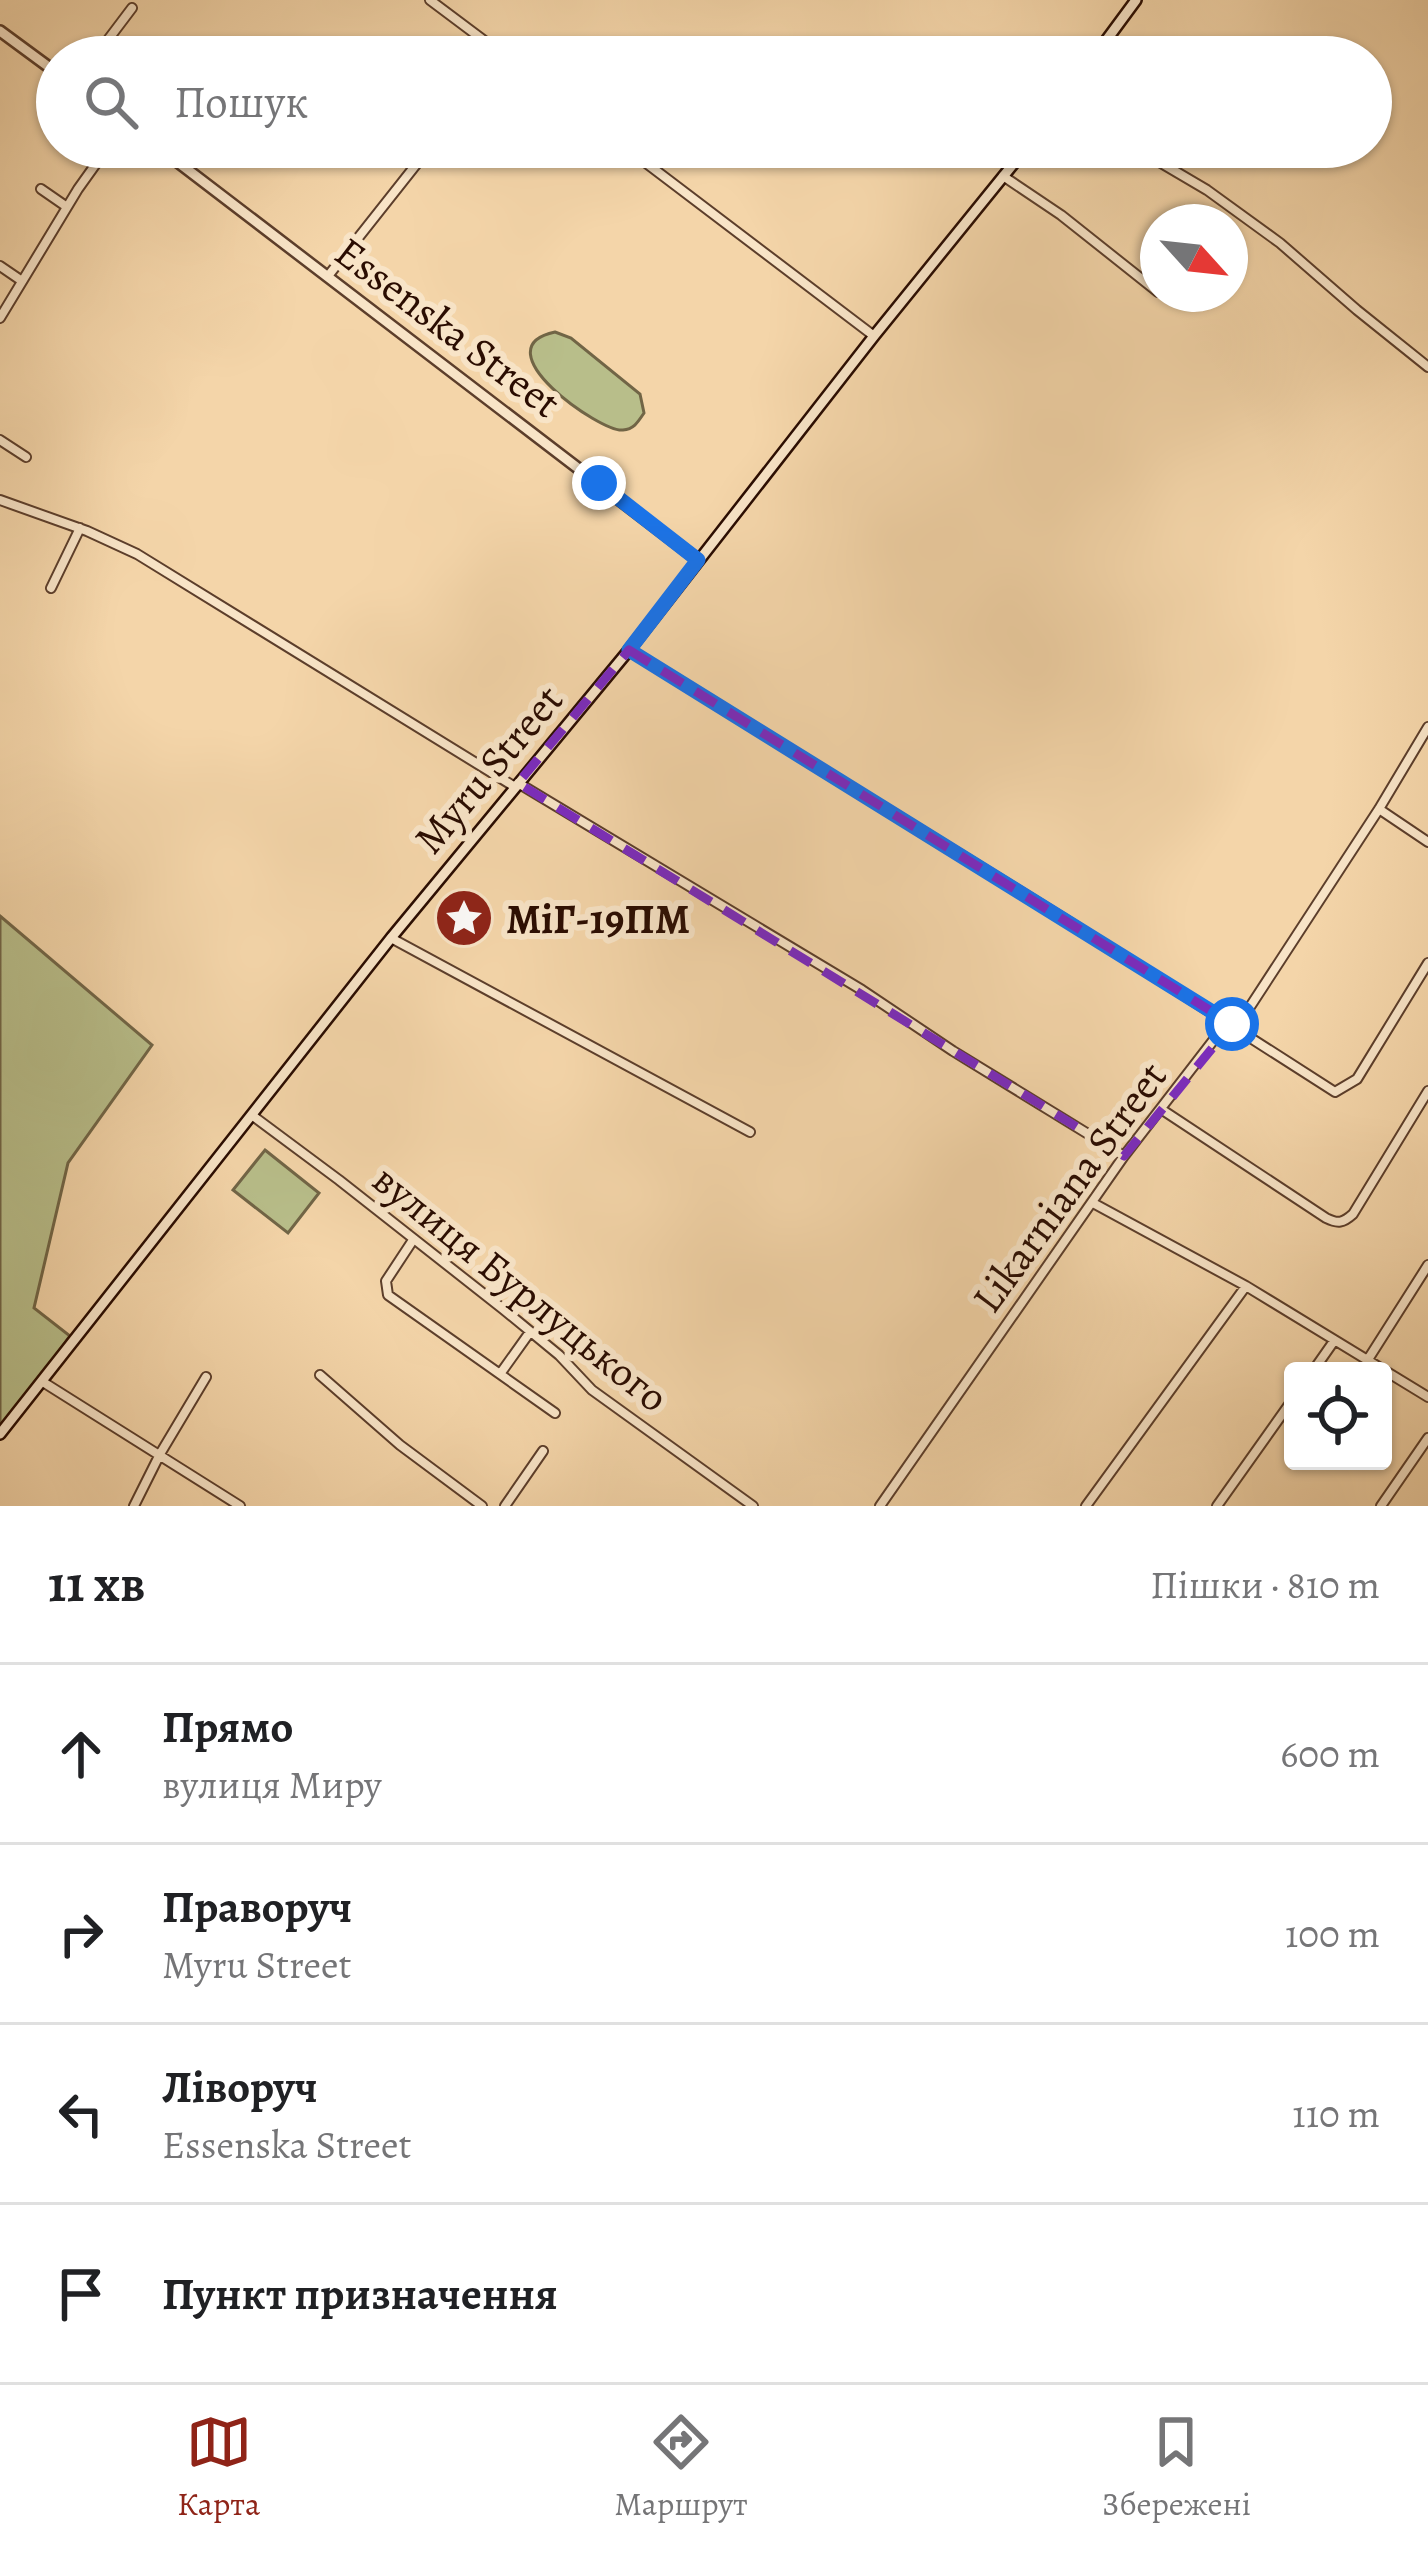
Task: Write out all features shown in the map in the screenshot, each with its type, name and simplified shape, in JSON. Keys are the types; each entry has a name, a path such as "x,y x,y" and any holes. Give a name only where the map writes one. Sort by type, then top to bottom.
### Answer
{"main road":[{"path":"1109,36 1136,0"},
{"path":"0,31 36,58"},
{"name":"Essenska Street","path":"186,168 698,560"},
{"name":"Myru Street","path":"0,1434 1010,168"}],"street":[{"path":"430,0 477,36"},
{"path":"111,36 132,8"},
{"path":"0,319 94,168"},
{"path":"328,276 413,168"},
{"path":"654,168 874,336"},
{"path":"1170,168 1280,243 1428,367"},
{"path":"1004,176 1140,278"},
{"path":"41,189 67,207"},
{"path":"0,266 22,281"},
{"path":"0,440 26,457"},
{"path":"0,500 80,528 205,593 862,990 1124,1156"},
{"path":"51,588 80,528"},
{"path":"629,650 1335,1092 1357,1079 1428,963"},
{"name":"Likarniana Street","path":"880,1506 1124,1156 1219,1033 1244,1016 1428,727"},
{"path":"1378,809 1428,842"},
{"path":"392,938 750,1132"},
{"path":"1161,1109 1336,1222 1344,1222 1428,1090"},
{"name":"вулиця Бурлуцького","path":"253,1116 559,1355 592,1390 753,1506"},
{"path":"1093,1203 1246,1286 1428,1397"},
{"path":"413,1240 386,1281 388,1295 555,1413"},
{"path":"1367,1360 1428,1265"},
{"path":"1086,1506 1246,1286"},
{"path":"500,1374 530,1332"},
{"path":"1319,1362 1334,1341"},
{"path":"320,1375 400,1445 482,1506"},
{"path":"134,1506 206,1377"},
{"path":"43,1382 240,1506"},
{"path":"1217,1506 1284,1412"},
{"path":"1382,1506 1428,1438"},
{"path":"506,1506 542,1451"}],"highlighted area":[{"path":"629,650 1232,1024 1124,1156 518,783"}],"green space":[{"path":"555,332 571,338 640,394 644,413 635,424 623,430 592,418 537,371 530,354 535,341"},
{"path":"0,916 152,1045 68,1163 34,1308 70,1336 0,1426"},
{"path":"265,1150 319,1193 288,1233 233,1190"}],"place":[{"name":"МіГ-19ПМ","path":"464,918"}],"route":[{"path":"599,483 698,560 629,650 1232,1024"}]}
